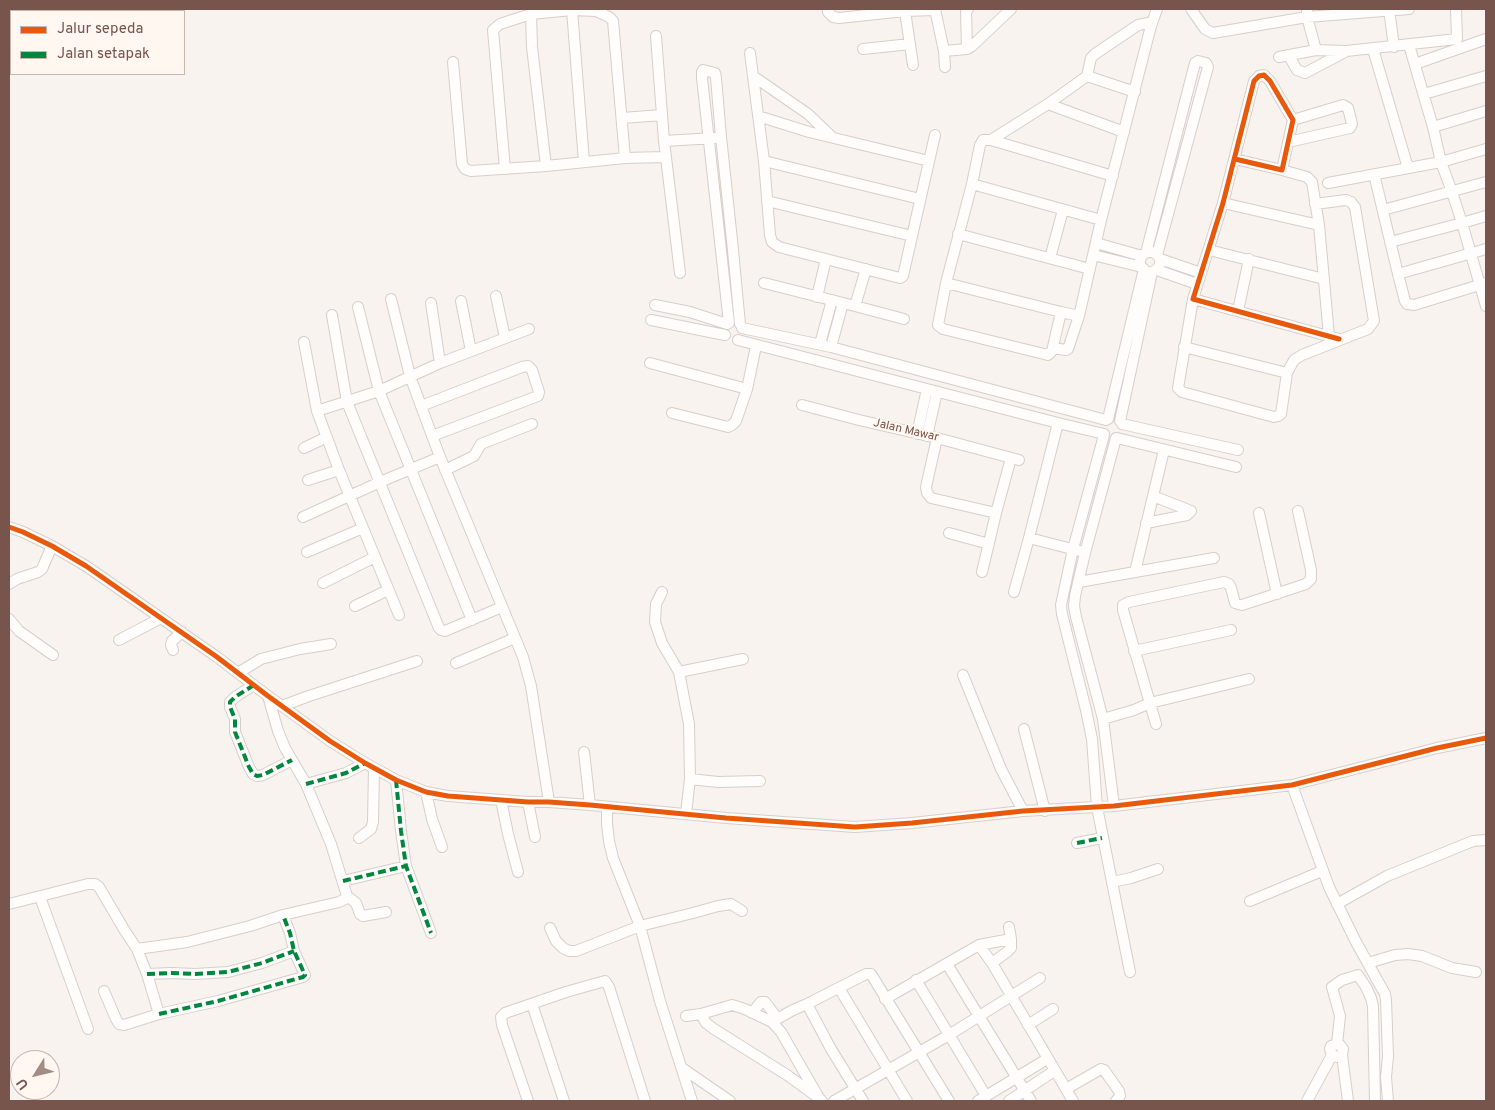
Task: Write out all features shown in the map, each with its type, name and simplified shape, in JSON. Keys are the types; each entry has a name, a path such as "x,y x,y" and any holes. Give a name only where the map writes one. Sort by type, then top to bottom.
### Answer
{"street":[{"path":"828,9 828,12 833,17 839,18 935,9 944,51 945,67"},
{"path":"967,49 966,11 968,9"},
{"path":"944,51 967,49 977,42 1011,9"},
{"path":"1053,348 1068,349 1079,316 1101,220 1157,9"},
{"path":"1191,9 1204,29 1213,33 1307,13 1409,9"},
{"path":"1456,9 1457,39"},
{"path":"572,10 584,162"},
{"path":"505,168 493,30 500,24 531,14 572,10 596,11 613,21 625,158"},
{"path":"1389,10 1394,47"},
{"path":"905,11 913,65"},
{"path":"1307,13 1316,50"},
{"path":"531,14 532,47 546,166"},
{"path":"991,140 1048,104 1087,76 1091,58 1096,54 1138,25 1148,23 1151,26"},
{"path":"656,36 665,157 680,273"},
{"path":"1346,51 1305,73 1297,70 1284,56 1316,50 1346,51 1457,39 1486,38"},
{"path":"1415,64 1486,38"},
{"path":"863,49 910,44"},
{"path":"1410,45 1441,162 1462,223 1470,254 1483,284 1486,306"},
{"path":"1373,49 1408,168"},
{"path":"750,53 764,161 770,235 772,242 778,247 900,278 903,276 935,135"},
{"path":"1114,806 1103,719 1076,617 1075,596 1117,438 1123,432 1121,422 1150,263 1195,64 1198,61 1206,63 1208,67 1150,263 1107,420 1102,426 1104,434 1061,605 1092,739 1094,778 1102,838 1130,972"},
{"path":"453,62 463,166 465,169 471,171 625,158 665,157"},
{"path":"728,324 702,78 703,70 715,73 720,137 742,335 738,340"},
{"path":"753,76 808,114 832,137"},
{"path":"1087,76 1135,92"},
{"path":"1282,170 1293,120 1270,81 1264,76 1259,76 1254,81 1223,203 1193,300 1178,381 1178,388 1182,392 1274,418 1281,414 1287,373 1294,360 1339,339 1368,329 1374,321 1355,207 1346,200 1315,204"},
{"path":"1424,94 1486,76"},
{"path":"1048,104 1124,132"},
{"path":"1288,142 1350,128 1352,124 1348,108 1342,105 1293,120"},
{"path":"1433,126 1486,111"},
{"path":"622,118 662,115"},
{"path":"758,116 809,132 929,161"},
{"path":"664,141 720,137"},
{"path":"1060,312 1053,348 1051,354 1048,355 940,328 938,323 946,283 972,184 980,145 983,140 991,140 1113,176"},
{"path":"1328,183 1441,162 1486,150"},
{"path":"1234,159 1307,177 1312,182 1319,225 1329,336"},
{"path":"764,161 920,199"},
{"path":"1374,174 1398,274 1405,300 1409,305 1483,284"},
{"path":"1382,210 1486,182"},
{"path":"972,184 1101,220"},
{"path":"767,201 912,236"},
{"path":"1223,203 1319,225"},
{"path":"1050,258 1062,210"},
{"path":"1390,242 1486,216"},
{"path":"958,234 1090,269"},
{"path":"1096,243 1150,263 1197,284"},
{"path":"1398,274 1486,249"},
{"path":"1209,250 1324,279"},
{"path":"1093,255 1201,273"},
{"path":"817,297 826,258"},
{"path":"1238,311 1249,259"},
{"path":"855,306 866,269"},
{"path":"764,283 904,319"},
{"path":"946,283 1079,316"},
{"path":"496,296 505,338"},
{"path":"391,299 410,376 432,436 523,657 531,686 549,802"},
{"path":"461,300 471,351"},
{"path":"820,344 832,300"},
{"path":"1193,300 1339,339"},
{"path":"431,303 440,363"},
{"path":"832,346 844,303"},
{"path":"655,304 683,310 728,324"},
{"path":"358,307 379,391 472,620"},
{"path":"332,315 347,402 439,628 445,630 502,607"},
{"path":"651,320 724,335 730,341 738,340 1058,424 1104,434 1110,438 1117,438 1236,467"},
{"path":"724,335 724,327 734,322 741,326 832,346 1107,420 1114,418 1121,422 1238,450"},
{"path":"317,411 379,391 440,363 529,329"},
{"path":"304,342 317,411 339,470 399,615"},
{"path":"672,413 728,427 736,422 747,389 756,346"},
{"path":"1184,347 1287,373"},
{"path":"650,363 747,389"},
{"path":"421,406 522,367 528,366 532,370 539,392 538,396 432,436"},
{"path":"927,390 927,493 931,498 996,513 982,572"},
{"path":"927,436 938,392"},
{"name":"Jalan Mawar","path":"802,405 1015,459 996,513"},
{"path":"445,470 474,456 481,444 532,424"},
{"path":"1014,592 1058,424"},
{"path":"304,448 327,436"},
{"path":"1135,572 1164,450"},
{"path":"303,517 440,457"},
{"path":"308,480 339,470"},
{"path":"1146,523 1187,515 1191,512 1153,496"},
{"path":"1156,724 1122,610 1123,605 1224,582 1229,584 1235,602 1238,605 1248,604 1306,584 1311,579 1311,570 1298,511"},
{"path":"1259,513 1277,594"},
{"path":"9,527 52,546 86,566 182,632 330,741 369,765 396,780 426,792 448,796 590,805 855,827 1114,806 1292,785 1437,748 1486,738"},
{"path":"307,552 363,528"},
{"path":"949,533 989,544"},
{"path":"1029,538 1085,553"},
{"path":"9,584 42,569 52,546"},
{"path":"323,582 375,557"},
{"path":"1079,582 1214,558"},
{"path":"355,606 388,590"},
{"path":"662,592 656,604 654,622 662,643 679,672 689,724 690,778 686,814"},
{"path":"119,640 162,618"},
{"path":"9,619 19,631 52,655"},
{"path":"1134,651 1231,630"},
{"path":"173,650 172,641 182,632"},
{"path":"456,663 515,638"},
{"path":"1070,642 1082,639"},
{"path":"238,673 261,659 300,649 331,644"},
{"path":"679,672 743,659"},
{"path":"282,706 418,661"},
{"path":"963,675 1001,769 1023,812"},
{"path":"1103,719 1150,703 1249,680"},
{"path":"254,685 230,702 235,719 234,732 249,767 253,774 257,776 292,760"},
{"path":"268,696 278,731 306,784 331,844 348,896 356,903 360,914 363,916 386,912"},
{"path":"1024,729 1045,811"},
{"path":"1092,739 1106,738"},
{"path":"584,752 590,805"},
{"path":"306,784 346,774 369,765"},
{"path":"359,838 371,829 373,822 369,765"},
{"path":"1094,767 1109,766"},
{"path":"690,778 718,782 760,781"},
{"path":"396,780 406,866 431,933"},
{"path":"1292,785 1322,871 1356,942 1382,988 1386,1000 1388,1056 1386,1077 1388,1101"},
{"path":"426,792 442,847"},
{"path":"501,800 518,872"},
{"path":"528,802 535,837"},
{"path":"607,807 608,841 640,926 660,1002 692,1101"},
{"path":"1077,843 1102,838"},
{"path":"1337,904 1387,876 1473,842 1486,840"},
{"path":"343,881 406,866"},
{"path":"1112,882 1132,878 1158,869"},
{"path":"1250,901 1322,871"},
{"path":"9,904 88,884 95,884 99,887 137,949 159,1014"},
{"path":"137,949 187,942 250,926 283,915 339,902 348,896"},
{"path":"40,897 88,1029"},
{"path":"550,928 556,941 563,948 569,951 576,951 640,926 693,914 725,904 731,904 742,911"},
{"path":"104,991 116,1019 119,1024 124,1025 159,1014 218,1001 303,977 305,975 294,951 283,915"},
{"path":"992,963 1011,948 1009,927"},
{"path":"885,998 979,945 1011,939"},
{"path":"979,945 992,963 1073,1101"},
{"path":"147,974 228,972 262,963 294,951"},
{"path":"1368,962 1395,955 1408,954 1422,956 1452,968 1476,972"},
{"path":"947,964 1031,1101"},
{"path":"686,1016 701,1014 732,1005 774,1020 866,974 871,974 949,1101"},
{"path":"1307,1101 1337,1055 1343,1049 1337,1044 1340,1016 1332,987 1342,980 1358,975 1366,987 1373,1006 1375,1101"},
{"path":"834,1101 949,1035 1040,978"},
{"path":"916,980 949,1035 982,1099 1047,1059"},
{"path":"528,1101 501,1017 505,1013 605,981 609,987 644,1099 633,1101"},
{"path":"839,988 907,1101"},
{"path":"752,1012 761,1002 765,1002 820,1100"},
{"path":"532,1004 564,1101"},
{"path":"807,1004 831,1049 863,1101"},
{"path":"1028,1025 1053,1009"},
{"path":"701,1014 706,1023 714,1029 787,1076 820,1100"},
{"path":"1337,1055 1348,1101"},
{"path":"682,1068 730,1101"},
{"path":"1066,1089 1101,1069 1104,1070 1118,1091 1120,1096 1116,1101"},
{"path":"1009,1101 1054,1071"}],"marked path":[{"path":"254,685 230,702 235,719 235,732 249,767 253,774 257,776 263,775 292,760"},
{"path":"306,784 346,773 365,763"},
{"path":"396,780 406,866 431,933"},
{"path":"1077,843 1102,838"},
{"path":"343,881 406,866"},
{"path":"159,1014 218,1001 303,977 305,975 294,951 283,915"},
{"path":"147,974 228,972 262,963 294,951"}],"cycle path":[{"path":"1235,159 1282,170 1293,120 1270,81 1264,75 1259,76 1254,81 1223,203 1193,299 1339,339"},
{"path":"9,527 52,546 86,566 217,657 330,741 365,763 396,780 426,792 448,796 590,805 726,818 855,827 1023,811 1114,806 1292,785 1437,748 1486,738"}]}
